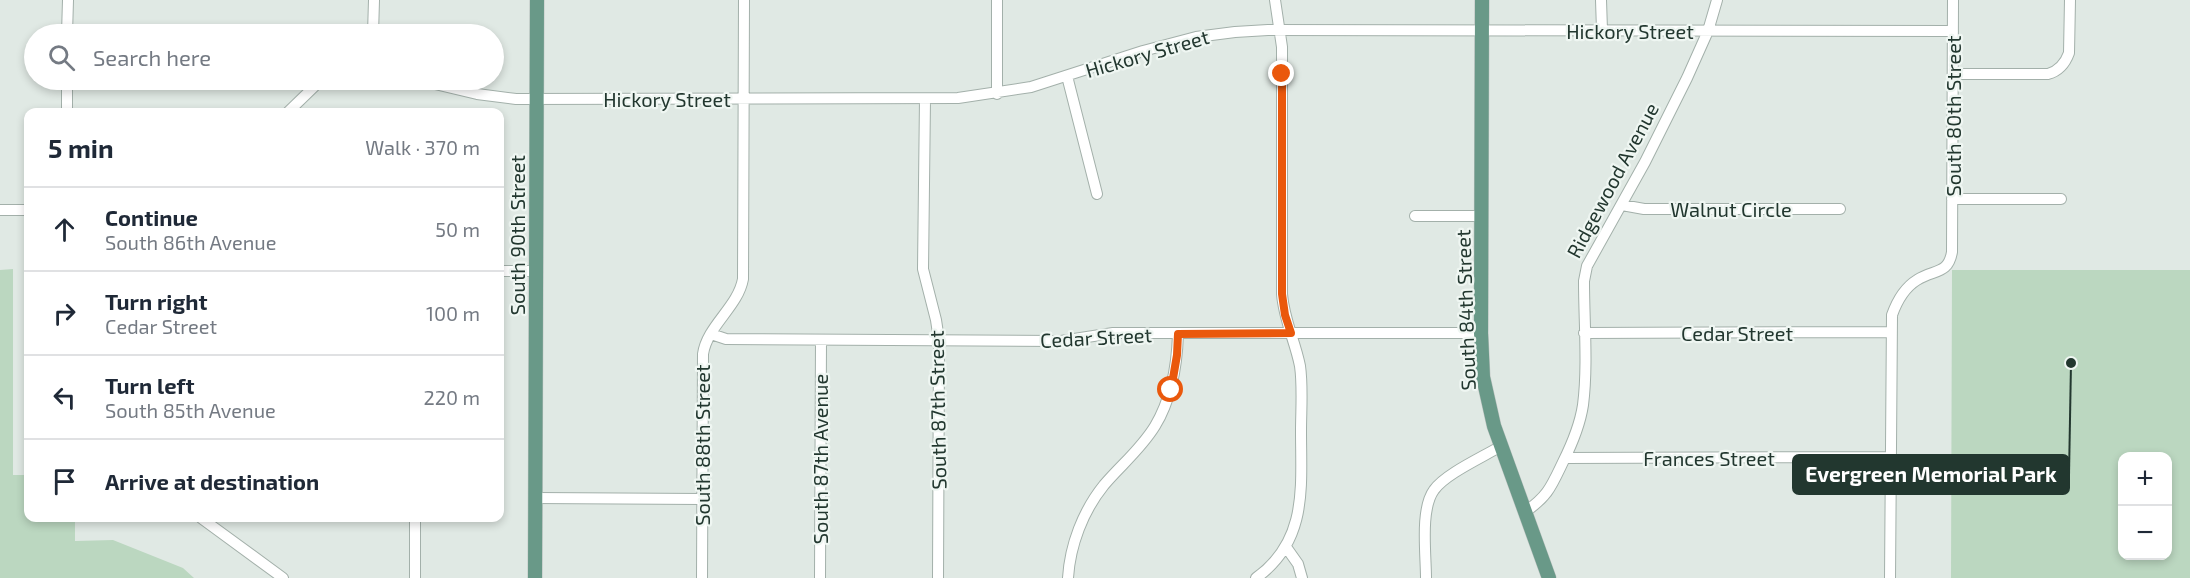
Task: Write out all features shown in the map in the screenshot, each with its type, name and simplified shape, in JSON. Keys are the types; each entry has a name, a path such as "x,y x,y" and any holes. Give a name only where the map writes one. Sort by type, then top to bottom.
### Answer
{"main road":[{"name":"South 90th Street","path":"535,578 537,0"},
{"name":"South 84th Street","path":"1482,0 1481,357 1486,394 1501,446"},
{"path":"1501,446 1549,578"}],"street":[{"path":"67,24 68,0"},
{"path":"373,24 374,0"},
{"name":"South 88th Street","path":"702,578 703,354 705,343 740,291 743,279 744,0"},
{"path":"997,0 997,94"},
{"path":"1256,578 1286,547 1297,521 1301,491 1301,377 1282,294 1281,30 1275,0"},
{"path":"1601,0 1602,30"},
{"name":"Ridgewood Avenue","path":"1525,512 1545,496 1577,430 1583,405 1584,281 1587,266 1622,205 1682,88 1708,31 1717,0"},
{"name":"South 80th Street","path":"1890,332 1896,304 1905,290 1918,279 1948,266 1952,252 1953,0"},
{"path":"1953,74 2048,74 2062,67 2069,53 2070,0"},
{"name":"Hickory Street","path":"460,90 506,98 536,99 958,98 997,94 1031,87 1143,51 1196,38 1235,32 1281,30 1953,31"},
{"path":"1067,76 1097,194"},
{"path":"67,90 67,108"},
{"path":"292,108 311,90"},
{"name":"South 87th Street","path":"925,99 923,269 939,340 938,578"},
{"path":"1952,199 2061,199"},
{"name":"Walnut Circle","path":"1622,205 1644,209 1840,209"},
{"path":"0,210 24,210"},
{"path":"1415,216 1481,216"},
{"path":"504,271 536,271"},
{"path":"1890,332 1890,578"},
{"name":"Cedar Street","path":"1584,333 1890,332"},
{"name":"Cedar Street","path":"711,334 726,339 1061,341 1113,333 1481,333"},
{"path":"1068,578 1077,533 1090,506 1104,486 1146,440 1165,406 1175,372 1178,334"},
{"name":"South 87th Avenue","path":"820,578 821,340"},
{"path":"1426,578 1426,514 1430,496 1440,483 1501,446"},
{"name":"Frances Street","path":"1565,458 1890,457"},
{"path":"535,498 702,499"},
{"path":"206,522 283,578"},
{"path":"415,522 415,578"},
{"path":"1286,547 1298,564 1302,578"}],"green space":[{"path":"13,269 13,475 24,475 24,522 75,522 75,541 113,540 183,568 194,578 0,578 0,270"},
{"path":"1952,270 2190,270 2190,578 1951,578"}],"place":[{"name":"Evergreen Memorial Park","path":"2071,363"}],"route":[{"path":"1171,390 1178,334 1291,333 1282,294 1282,74"}]}
